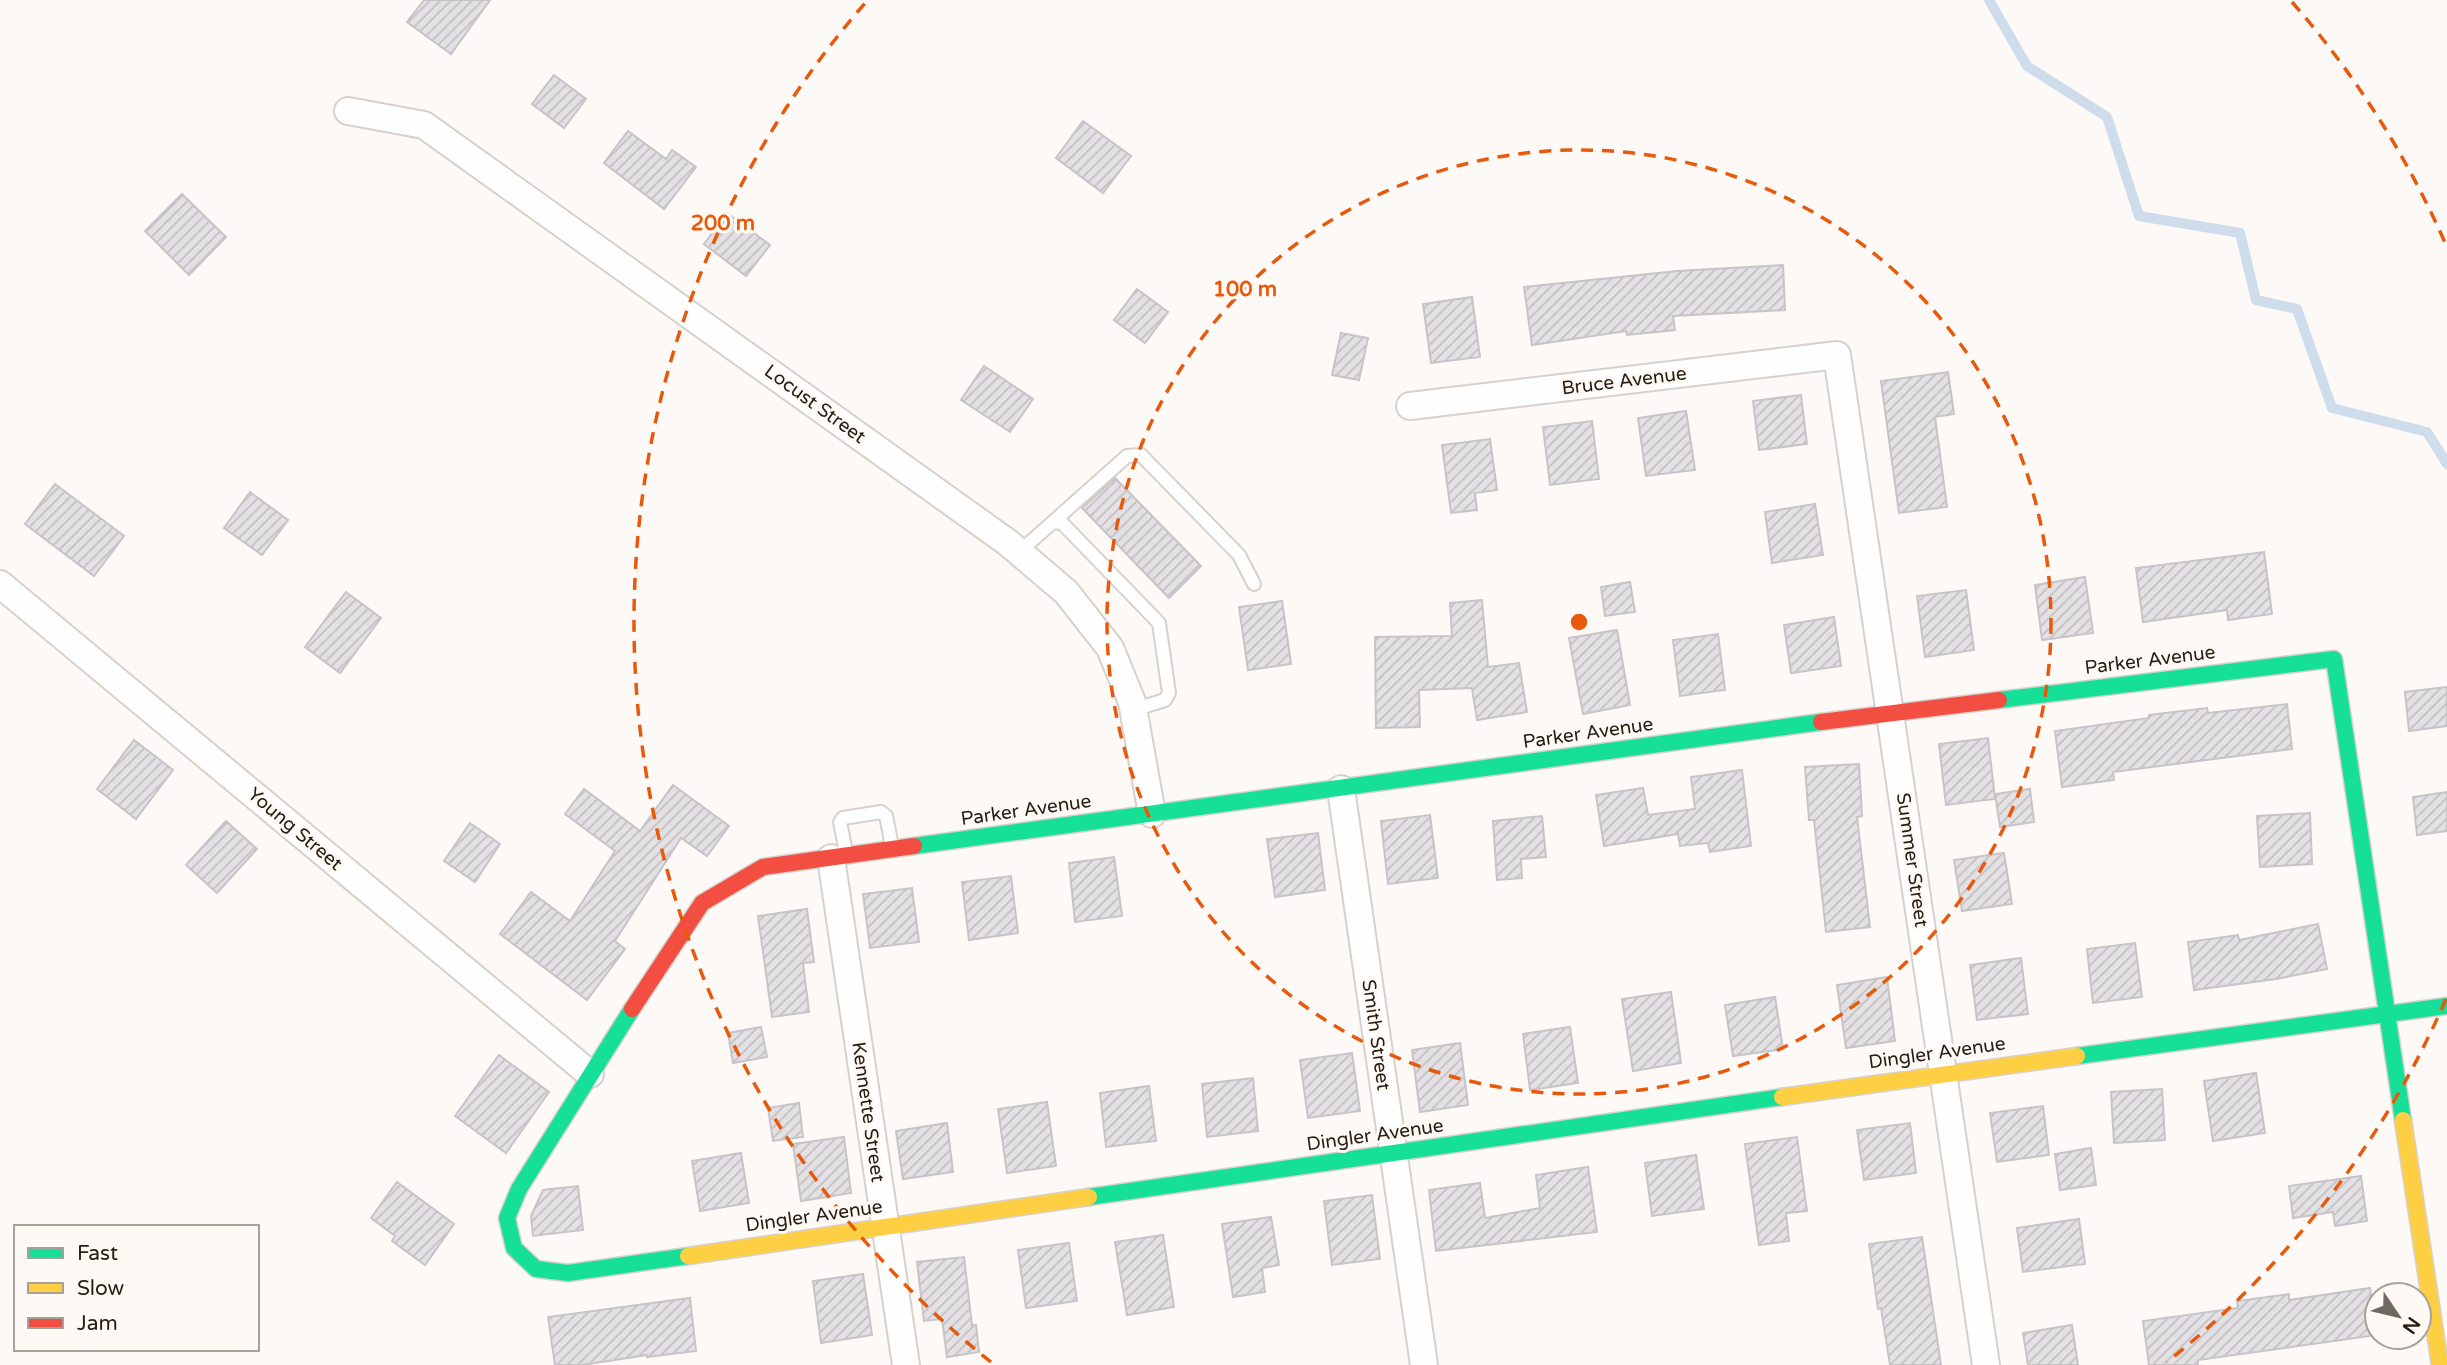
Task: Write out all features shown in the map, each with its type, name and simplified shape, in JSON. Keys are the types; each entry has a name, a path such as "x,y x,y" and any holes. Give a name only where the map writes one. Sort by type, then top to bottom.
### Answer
{"street":[{"name":"Locust Street","path":"348,111 424,125 1018,552 1066,592 1110,648 1133,710 1152,814"},
{"name":"Bruce Avenue","path":"1410,406 1837,355"},
{"name":"Summer Street","path":"1837,355 1986,1365"},
{"name":"Young Street","path":"0,584 590,1074"},
{"name":"Parker Avenue","path":"590,1074 702,903 763,867 1890,713 2334,659 2389,1015"},
{"name":"Smith Street","path":"1341,789 1424,1365"},
{"name":"Kennette Street","path":"839,857 885,1227 906,1365"},
{"name":"Dingler Avenue","path":"590,1074 519,1189 507,1218 514,1248 537,1269 568,1273 1944,1073 2447,1006"},
{"path":"2389,1015 2440,1365"}],"lane":[{"path":"1018,552 1127,456 1141,455 1239,555 1254,584"},
{"path":"1053,522 1062,523 1159,623 1169,693 1165,700 1133,710"},
{"path":"839,857 840,822 843,818 881,812 886,816 892,850"}],"building":[{"path":"424,0 490,0 451,54 407,22"},
{"path":"554,75 586,99 564,128 532,104"},
{"path":"1083,121 1131,156 1103,193 1056,158"},
{"path":"628,131 666,159 672,150 696,167 664,209 604,163"},
{"path":"182,194 226,237 189,275 145,231"},
{"path":"727,213 770,245 746,276 704,244"},
{"path":"1783,265 1785,310 1673,316 1675,330 1627,335 1626,331 1532,345 1524,287 1677,271"},
{"path":"1137,289 1168,312 1145,343 1114,320"},
{"path":"1472,297 1480,357 1431,363 1423,304"},
{"path":"1341,333 1368,338 1359,380 1332,375"},
{"path":"984,366 1033,399 1010,432 961,400"},
{"path":"1948,372 1954,414 1935,417 1947,507 1899,513 1881,381"},
{"path":"1801,395 1807,444 1759,450 1753,401"},
{"path":"1686,411 1695,470 1646,476 1638,418"},
{"path":"1592,421 1599,479 1550,485 1543,427"},
{"path":"1490,439 1497,490 1475,493 1477,510 1451,513 1442,445"},
{"path":"1115,478 1201,566 1169,598 1082,508"},
{"path":"55,484 124,536 94,576 25,524"},
{"path":"250,492 288,520 262,555 224,528"},
{"path":"1815,504 1823,555 1772,563 1765,512"},
{"path":"2264,552 2272,614 2228,620 2227,610 2143,622 2136,568"},
{"path":"2085,577 2093,633 2042,640 2035,585"},
{"path":"1630,582 1635,612 1605,616 1601,587"},
{"path":"1966,590 1974,650 1925,657 1917,596"},
{"path":"346,592 381,618 340,673 305,647"},
{"path":"1482,600 1488,667 1519,663 1527,712 1477,720 1472,688 1419,690 1420,727 1376,728 1375,637 1452,636 1450,603"},
{"path":"1282,601 1291,664 1248,670 1239,607"},
{"path":"1834,617 1841,666 1791,673 1784,625"},
{"path":"1617,630 1630,705 1583,714 1569,638"},
{"path":"1718,634 1725,690 1680,696 1673,640"},
{"path":"2447,687 2447,726 2409,731 2405,692"},
{"path":"2287,704 2292,749 2113,772 2114,780 2062,787 2055,731 2207,708 2208,713"},
{"path":"1988,738 1995,799 1946,805 1939,744"},
{"path":"134,740 173,770 136,819 97,789"},
{"path":"1859,764 1862,816 1857,817 1870,927 1826,932 1814,820 1809,820 1805,767"},
{"path":"1742,770 1751,846 1710,852 1708,843 1680,846 1678,834 1604,846 1596,795 1643,788 1648,815 1695,809 1691,777"},
{"path":"673,785 729,826 707,856 681,838 615,941 625,949 587,1000 500,934 531,892 570,921 615,851 565,814 584,789 640,831"},
{"path":"2030,789 2034,822 2000,827 1995,794"},
{"path":"2447,792 2447,831 2417,835 2413,797"},
{"path":"2310,813 2312,864 2260,867 2257,816"},
{"path":"1430,815 1438,878 1388,884 1381,821"},
{"path":"1542,816 1546,857 1521,859 1522,878 1497,880 1493,821"},
{"path":"226,821 257,849 217,893 186,865"},
{"path":"470,823 500,844 475,882 444,861"},
{"path":"1318,833 1325,890 1275,897 1267,839"},
{"path":"2004,853 2012,904 1962,911 1954,860"},
{"path":"1114,857 1122,916 1075,922 1069,863"},
{"path":"1011,876 1018,933 969,940 962,882"},
{"path":"912,888 919,942 870,948 863,894"},
{"path":"807,909 814,962 803,963 809,1012 772,1017 758,916"},
{"path":"2318,924 2327,969 2194,990 2188,942 2238,935 2239,940"},
{"path":"2135,943 2142,997 2093,1003 2087,949"},
{"path":"2021,958 2028,1014 1977,1020 1970,965"},
{"path":"1887,977 1895,1041 1846,1048 1837,985"},
{"path":"1671,992 1681,1063 1633,1071 1622,999"},
{"path":"1775,997 1783,1049 1733,1056 1725,1005"},
{"path":"761,1027 767,1057 733,1063 728,1033"},
{"path":"1570,1027 1578,1083 1530,1090 1523,1034"},
{"path":"1460,1043 1468,1105 1420,1112 1412,1050"},
{"path":"1352,1053 1360,1111 1308,1118 1300,1060"},
{"path":"499,1055 549,1092 506,1153 455,1116"},
{"path":"2256,1073 2265,1133 2213,1141 2204,1081"},
{"path":"1253,1078 1258,1131 1207,1137 1202,1084"},
{"path":"1149,1086 1156,1141 1106,1147 1100,1093"},
{"path":"2162,1089 2165,1140 2114,1143 2111,1092"},
{"path":"1047,1102 1056,1166 1007,1173 998,1109"},
{"path":"799,1103 803,1137 773,1141 768,1108"},
{"path":"2043,1106 2049,1155 1997,1162 1990,1113"},
{"path":"947,1123 953,1172 903,1179 896,1131"},
{"path":"1910,1123 1916,1173 1864,1180 1857,1130"},
{"path":"844,1137 851,1193 801,1201 793,1144"},
{"path":"1797,1137 1807,1211 1786,1213 1789,1241 1759,1245 1745,1144"},
{"path":"2091,1148 2096,1185 2060,1190 2055,1154"},
{"path":"741,1153 749,1203 700,1211 692,1161"},
{"path":"1696,1155 1704,1209 1652,1216 1645,1163"},
{"path":"1588,1167 1597,1232 1436,1251 1429,1190 1480,1183 1485,1218 1540,1208 1536,1175"},
{"path":"2361,1176 2367,1221 2335,1226 2333,1212 2293,1218 2289,1186"},
{"path":"397,1182 454,1224 425,1265 392,1241 395,1236 371,1218"},
{"path":"578,1186 583,1230 533,1236 531,1216 543,1190"},
{"path":"1372,1195 1380,1259 1332,1265 1324,1201"},
{"path":"1271,1217 1279,1265 1262,1268 1265,1292 1233,1297 1222,1224"},
{"path":"2079,1219 2085,1264 2023,1272 2017,1228"},
{"path":"1163,1235 1174,1307 1127,1315 1115,1242"},
{"path":"1922,1237 1941,1365 1890,1365 1881,1308 1878,1309 1869,1244"},
{"path":"1069,1243 1077,1301 1026,1308 1018,1250"},
{"path":"964,1257 972,1325 976,1325 979,1352 947,1357 942,1319 924,1321 917,1262"},
{"path":"863,1274 872,1335 821,1343 813,1281"},
{"path":"2363,1289 2363,1337 2198,1360 2198,1365 2149,1365 2143,1321 2238,1308 2237,1301 2289,1294 2289,1300"},
{"path":"690,1298 696,1351 582,1365 555,1365 548,1317"},
{"path":"2072,1325 2078,1365 2028,1365 2023,1333"}],"waterway":[{"path":"1989,0 2027,66 2107,117 2139,216 2240,233 2256,300 2297,309 2332,408 2427,432 2447,464"}],"traffic: fast":[{"path":"1999,700 2334,659 2403,1120"},
{"path":"914,846 1821,722"},
{"path":"2077,1056 2447,1006"},
{"path":"632,1009 519,1189 507,1218 514,1248 536,1269 568,1273 688,1256"},
{"path":"1089,1197 1782,1097"}],"traffic: slow":[{"path":"1782,1097 2077,1056"},
{"path":"2403,1120 2440,1365"},
{"path":"688,1256 1089,1197"}],"traffic: jam":[{"path":"1821,722 1999,700"},
{"path":"632,1009 702,903 763,867 914,846"}]}
